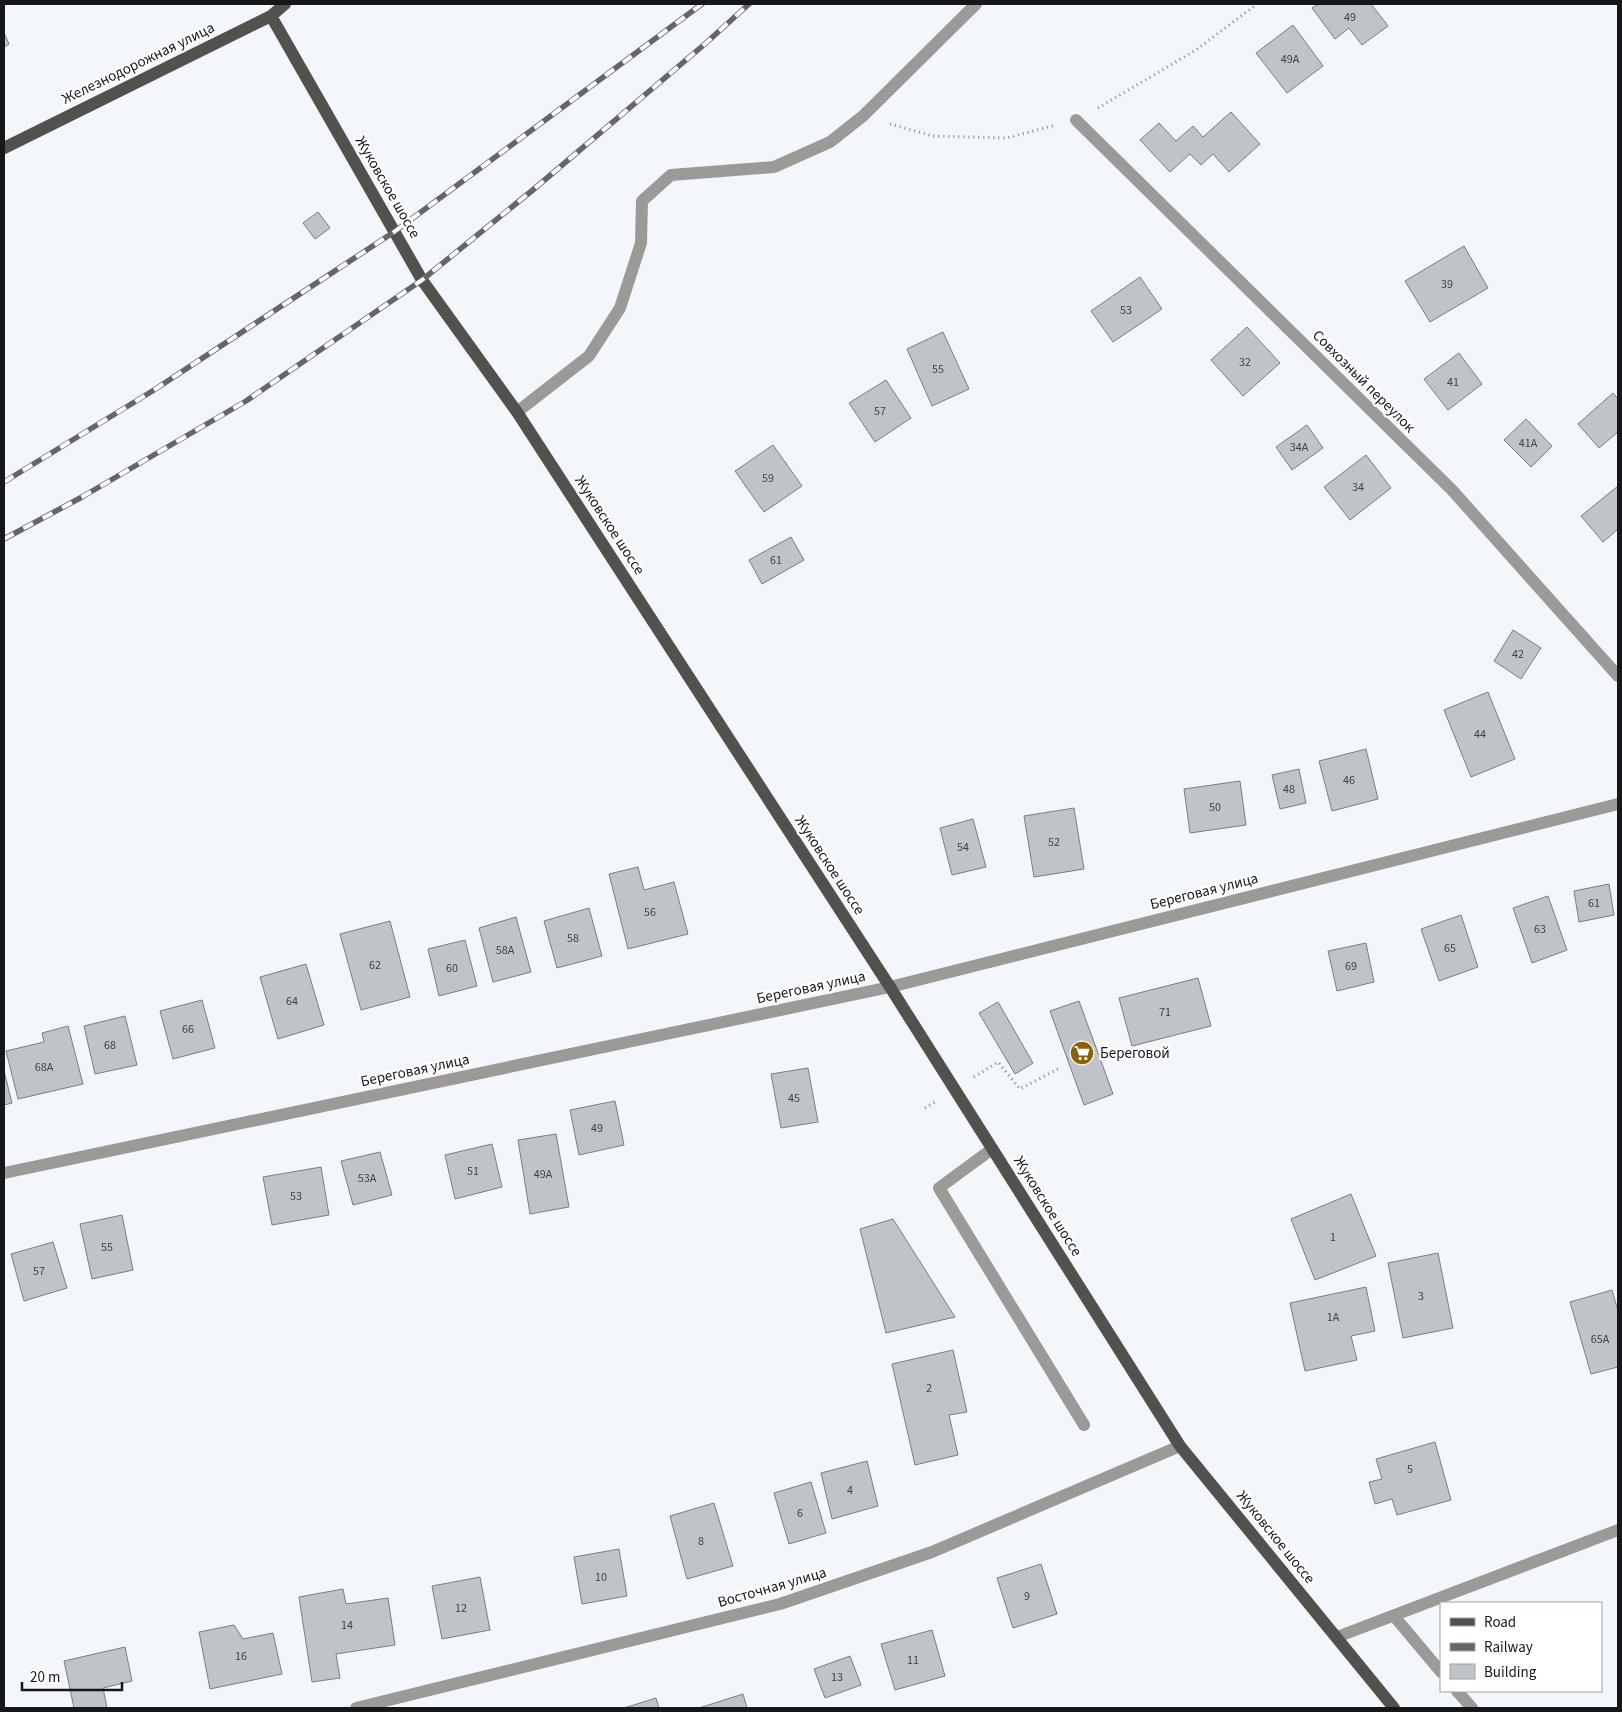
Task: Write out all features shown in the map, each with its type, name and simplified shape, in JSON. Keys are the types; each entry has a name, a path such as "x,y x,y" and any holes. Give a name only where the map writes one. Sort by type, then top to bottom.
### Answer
{"main road":[{"name":"Железнодорожная улица","path":"4,148 271,16 285,4"},
{"name":"Жуковское шоссе","path":"271,16 422,280 517,412 890,987 1180,1446 1394,1708"}],"street":[{"path":"517,412 589,356 620,308 641,244 642,201 671,176 774,167 830,142 863,116 976,4"},
{"name":"Совхозный переулок","path":"1076,120 1452,490 1618,676"},
{"name":"Береговая улица","path":"4,1173 890,987 1618,804"},
{"path":"992,1149 939,1188 1084,1425"},
{"name":"Восточная улица","path":"356,1708 780,1604 932,1552 1180,1446"},
{"path":"1337,1637 1618,1530"},
{"path":"1394,1616 1440,1671"},
{"path":"1458,1692 1472,1708"}],"path":[{"path":"925,1108 998,1062 1020,1089 1060,1068"}],"building":[{"path":"1319,4 1371,4 1388,26 1362,45 1349,28 1335,39 1312,8"},
{"path":"1293,25 1323,66 1287,93 1256,53"},
{"path":"4,33 9,44 4,47"},
{"path":"1231,112 1260,144 1229,172 1213,154 1201,165 1190,154 1170,172 1140,140 1159,123 1176,141 1193,126 1203,137"},
{"path":"318,212 330,228 315,239 303,223"},
{"path":"1464,246 1488,288 1430,322 1405,281"},
{"path":"1140,277 1162,309 1113,342 1091,311"},
{"path":"1247,327 1280,363 1243,396 1211,360"},
{"path":"943,332 969,389 932,406 907,349"},
{"path":"1459,353 1482,384 1448,410 1424,379"},
{"path":"886,380 911,418 875,442 849,403"},
{"path":"1613,393 1618,399 1618,432 1599,448 1578,424"},
{"path":"1526,419 1552,446 1531,467 1504,440"},
{"path":"1307,425 1323,448 1292,470 1276,447"},
{"path":"773,445 802,486 764,512 735,471"},
{"path":"1366,455 1391,488 1350,520 1324,487"},
{"path":"1618,486 1618,529 1603,542 1581,516"},
{"path":"791,537 804,560 762,584 749,560"},
{"path":"1513,630 1541,648 1521,679 1494,661"},
{"path":"1488,692 1515,759 1471,777 1444,710"},
{"path":"1366,749 1378,799 1332,811 1319,761"},
{"path":"1299,769 1306,803 1280,809 1272,775"},
{"path":"1240,781 1246,825 1190,833 1184,789"},
{"path":"1074,808 1084,869 1034,877 1024,816"},
{"path":"973,819 986,867 952,875 940,828"},
{"path":"638,867 644,890 674,882 688,934 628,949 609,874"},
{"path":"1609,884 1614,915 1579,922 1574,891"},
{"path":"1548,896 1567,950 1532,963 1513,908"},
{"path":"589,908 602,956 557,968 544,921"},
{"path":"1461,915 1478,967 1439,981 1421,929"},
{"path":"516,917 531,972 493,982 479,928"},
{"path":"390,921 410,997 361,1010 340,934"},
{"path":"465,940 477,986 439,996 428,949"},
{"path":"1366,943 1374,982 1337,991 1328,951"},
{"path":"306,964 324,1025 278,1039 260,977"},
{"path":"1198,978 1211,1026 1132,1046 1119,998"},
{"path":"202,1000 215,1048 173,1059 160,1011"},
{"name":"Береговой","path":"1079,1001 1113,1094 1084,1105 1050,1011"},
{"path":"998,1002 1033,1063 1015,1074 979,1013"},
{"path":"125,1016 137,1065 95,1074 84,1026"},
{"path":"68,1026 83,1084 18,1099 6,1051 44,1042 42,1033"},
{"path":"808,1068 818,1122 781,1128 771,1074"},
{"path":"4,1071 12,1103 4,1105"},
{"path":"615,1101 624,1145 579,1155 570,1110"},
{"path":"556,1134 569,1207 530,1214 518,1140"},
{"path":"492,1144 502,1187 455,1199 445,1155"},
{"path":"380,1152 392,1195 353,1205 341,1161"},
{"path":"321,1167 329,1215 272,1225 263,1177"},
{"path":"1351,1194 1376,1256 1315,1280 1291,1219"},
{"path":"122,1215 133,1270 92,1279 80,1224"},
{"path":"893,1219 955,1317 886,1333 860,1229"},
{"path":"53,1242 67,1288 24,1301 11,1254"},
{"path":"1438,1253 1453,1328 1403,1338 1388,1263"},
{"path":"1366,1287 1375,1331 1351,1336 1357,1360 1305,1371 1290,1303"},
{"path":"1612,1290 1618,1311 1618,1367 1591,1374 1570,1302"},
{"path":"953,1350 967,1412 949,1415 958,1455 915,1465 892,1364"},
{"path":"1435,1442 1451,1500 1397,1515 1392,1499 1375,1504 1369,1482 1382,1479 1376,1459"},
{"path":"867,1461 878,1506 832,1519 821,1473"},
{"path":"811,1482 826,1533 789,1544 774,1493"},
{"path":"714,1503 733,1566 687,1579 670,1516"},
{"path":"619,1549 627,1596 582,1604 574,1557"},
{"path":"1041,1564 1057,1614 1013,1628 997,1578"},
{"path":"480,1577 490,1630 442,1639 432,1586"},
{"path":"343,1589 346,1604 388,1598 395,1645 336,1654 340,1678 312,1682 299,1597"},
{"path":"234,1625 243,1639 273,1633 282,1674 210,1689 199,1632"},
{"path":"932,1630 945,1676 895,1690 881,1644"},
{"path":"125,1647 132,1681 103,1688 107,1708 74,1708 64,1661"},
{"path":"850,1656 861,1685 825,1698 814,1669"},
{"path":"743,1694 747,1708 699,1708"},
{"path":"656,1698 659,1708 624,1708"}],"railway":[{"path":"4,482 154,390 394,232 702,4"},
{"path":"4,539 82,497 246,401 422,280 534,189 706,43 749,4"}],"place":[{"name":"Береговой","path":"1082,1053"}]}
